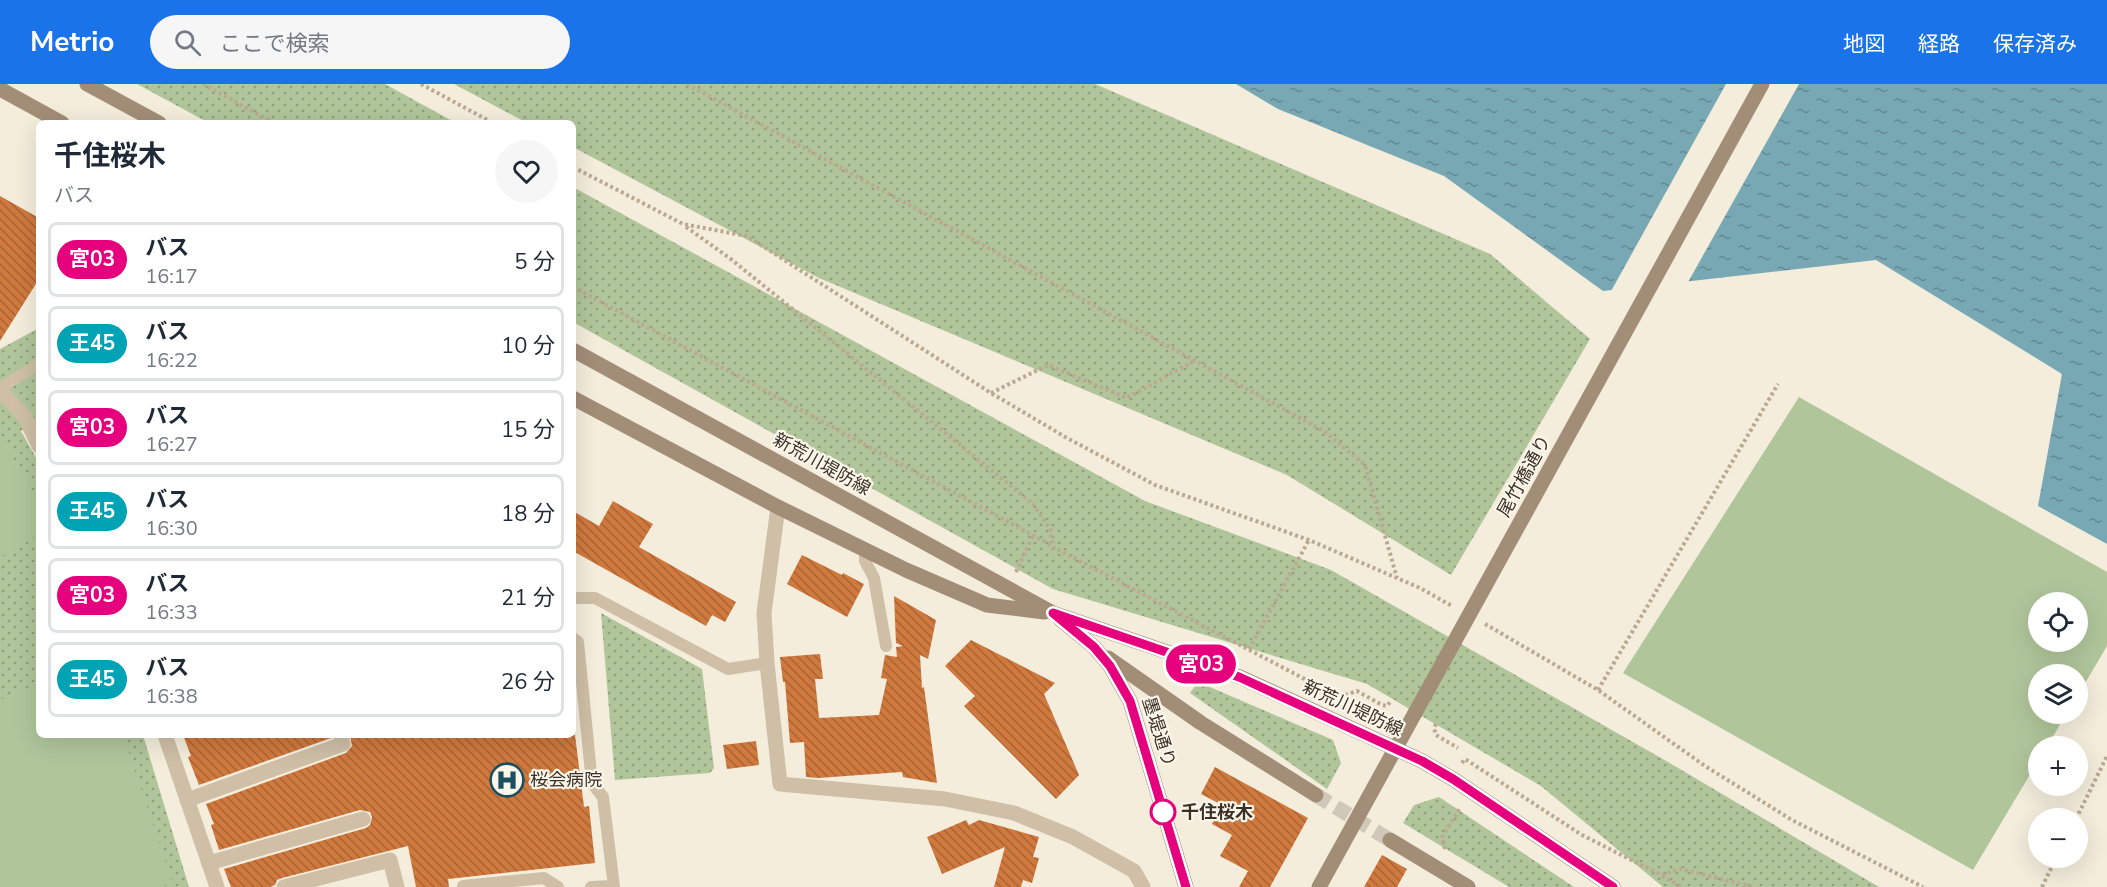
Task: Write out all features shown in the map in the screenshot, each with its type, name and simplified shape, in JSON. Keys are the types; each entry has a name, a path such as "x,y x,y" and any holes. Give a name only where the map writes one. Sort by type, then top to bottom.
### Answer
{"main road":[{"path":"87,84 153,120"},
{"name":"尾竹橋通り","path":"1319,887 1762,84"},
{"path":"0,89 57,120"},
{"name":"新荒川堤防線","path":"576,352 1053,613 1239,677 1395,748 1453,779 1613,887"},
{"name":"新荒川堤防線","path":"576,400 865,551 987,605 1053,613"},
{"name":"墨堤通り","path":"1053,613 1094,647 1110,666 1130,701 1186,887"},
{"path":"1094,647 1201,723 1316,795"},
{"path":"1390,840 1468,887"}],"street":[{"path":"0,389 24,417 36,440"},
{"path":"778,507 764,613 780,784 945,799 1014,813 1073,837 1134,871 1143,887"},
{"path":"166,738 218,887"},
{"path":"187,800 343,744 341,738"},
{"path":"209,863 363,819"},
{"path":"284,887 390,860 397,887"}],"lane":[{"path":"0,389 36,366"},
{"path":"865,551 865,561 874,578 886,646"},
{"path":"576,598 595,598 728,669 767,663"},
{"path":"576,640 578,642 592,783 603,797 613,886 591,887"},
{"path":"462,886 544,878 558,887"}],"path":[{"path":"203,84 269,120"},
{"path":"421,84 487,120"},
{"path":"687,84 1324,431 1365,465 1397,578"},
{"path":"576,169 683,224 732,260 1033,504 1050,529 1053,546"},
{"path":"683,224 747,236 991,393 1067,438 1155,484 1310,540 1397,578 1460,610"},
{"path":"576,289 889,460 1339,697 1357,691 1387,706 1390,702"},
{"path":"991,393 1048,364 1127,398 1194,360"},
{"path":"1598,690 1778,384"},
{"path":"1013,577 1034,535"},
{"path":"1249,649 1310,540"},
{"path":"1480,621 1598,690 1705,766 1792,820 1923,887"},
{"path":"1436,724 1434,728 1436,735 1458,748"},
{"path":"2081,808 2107,756"},
{"path":"1453,779 1465,759 1582,835 1682,887"},
{"path":"1447,857 1442,837 1464,802"},
{"path":"2042,887 2051,868"},
{"path":"1662,875 1682,869 1753,887"}],"green space":[{"path":"137,84 385,84 451,120 203,120"},
{"path":"454,84 1095,84 1490,254 1590,339 1451,575 1287,475 819,278 576,149 576,120 521,120"},
{"path":"576,189 1145,501 1331,570 1668,762 1879,887 1663,887 1541,786 1367,684 1053,589 576,324"},
{"path":"36,330 36,422 21,431 36,458 36,738 144,738 189,887 0,887 0,349"},
{"path":"1799,397 2107,572 2107,646 2088,678 2088,664 2028,664 2028,724 2060,724 2053,736 2028,736 2028,778 1973,870 1623,673"},
{"path":"0,435 36,497 36,536 0,557"},
{"path":"601,613 702,669 714,768 710,773 615,780"},
{"path":"1198,682 1333,740 1341,763 1327,789 1190,693"},
{"path":"36,684 36,738 124,738 173,883 160,887 0,887 0,700"},
{"path":"1439,797 1574,887 1509,887 1403,823 1414,805"}],"water":[{"path":"1236,84 2107,84 2107,544 2038,506 2062,374 1876,260 1603,291 1444,176 1278,109"}],"pier":[{"path":"1726,84 1799,84 1687,284 1610,293"}],"building":[{"path":"0,196 36,216 36,284 0,341"},
{"path":"613,501 653,524 639,547 736,602 725,622 712,615 706,626 576,553 576,513 599,526"},
{"path":"802,555 864,584 847,617 787,584"},
{"path":"894,596 936,620 928,659 920,655 922,688 924,687 937,783 903,777 902,772 806,777 804,742 790,743 785,682 783,682 780,657 820,654 823,679 815,679 819,718 879,715 887,679 881,678 885,655 897,657 896,647 903,646 896,643"},
{"path":"971,640 1055,683 1044,694 1079,775 1056,799 964,706 975,696 945,666"},
{"path":"184,738 331,738 199,785 188,757 191,756"},
{"path":"351,738 575,738 584,807 589,806 595,863 448,879 449,887 416,887 408,846 282,878 270,887 231,887 224,869 366,828 370,825 372,817 370,812 360,810 219,850 211,825 214,824 206,804 346,753 352,746"},
{"path":"756,741 759,765 727,769 723,745"},
{"path":"1215,767 1308,818 1270,887 1239,887 1248,871 1220,856 1232,835 1212,824 1222,805 1201,794"},
{"path":"966,820 969,825 979,820 1039,837 1033,857 1039,858 1032,883 1023,880 1021,887 994,887 1005,847 942,874 927,837"},
{"path":"1382,855 1407,869 1397,887 1364,887"}],"tunnel":[{"path":"1316,795 1390,840"}],"bus line":[{"name":"宮03","path":"1186,887 1130,701 1110,666 1094,647 1053,613 1239,677 1422,761 1453,779 1613,887"}],"place":[{"name":"桜会病院","path":"507,780"},
{"name":"千住桜木","path":"1163,812"}]}
